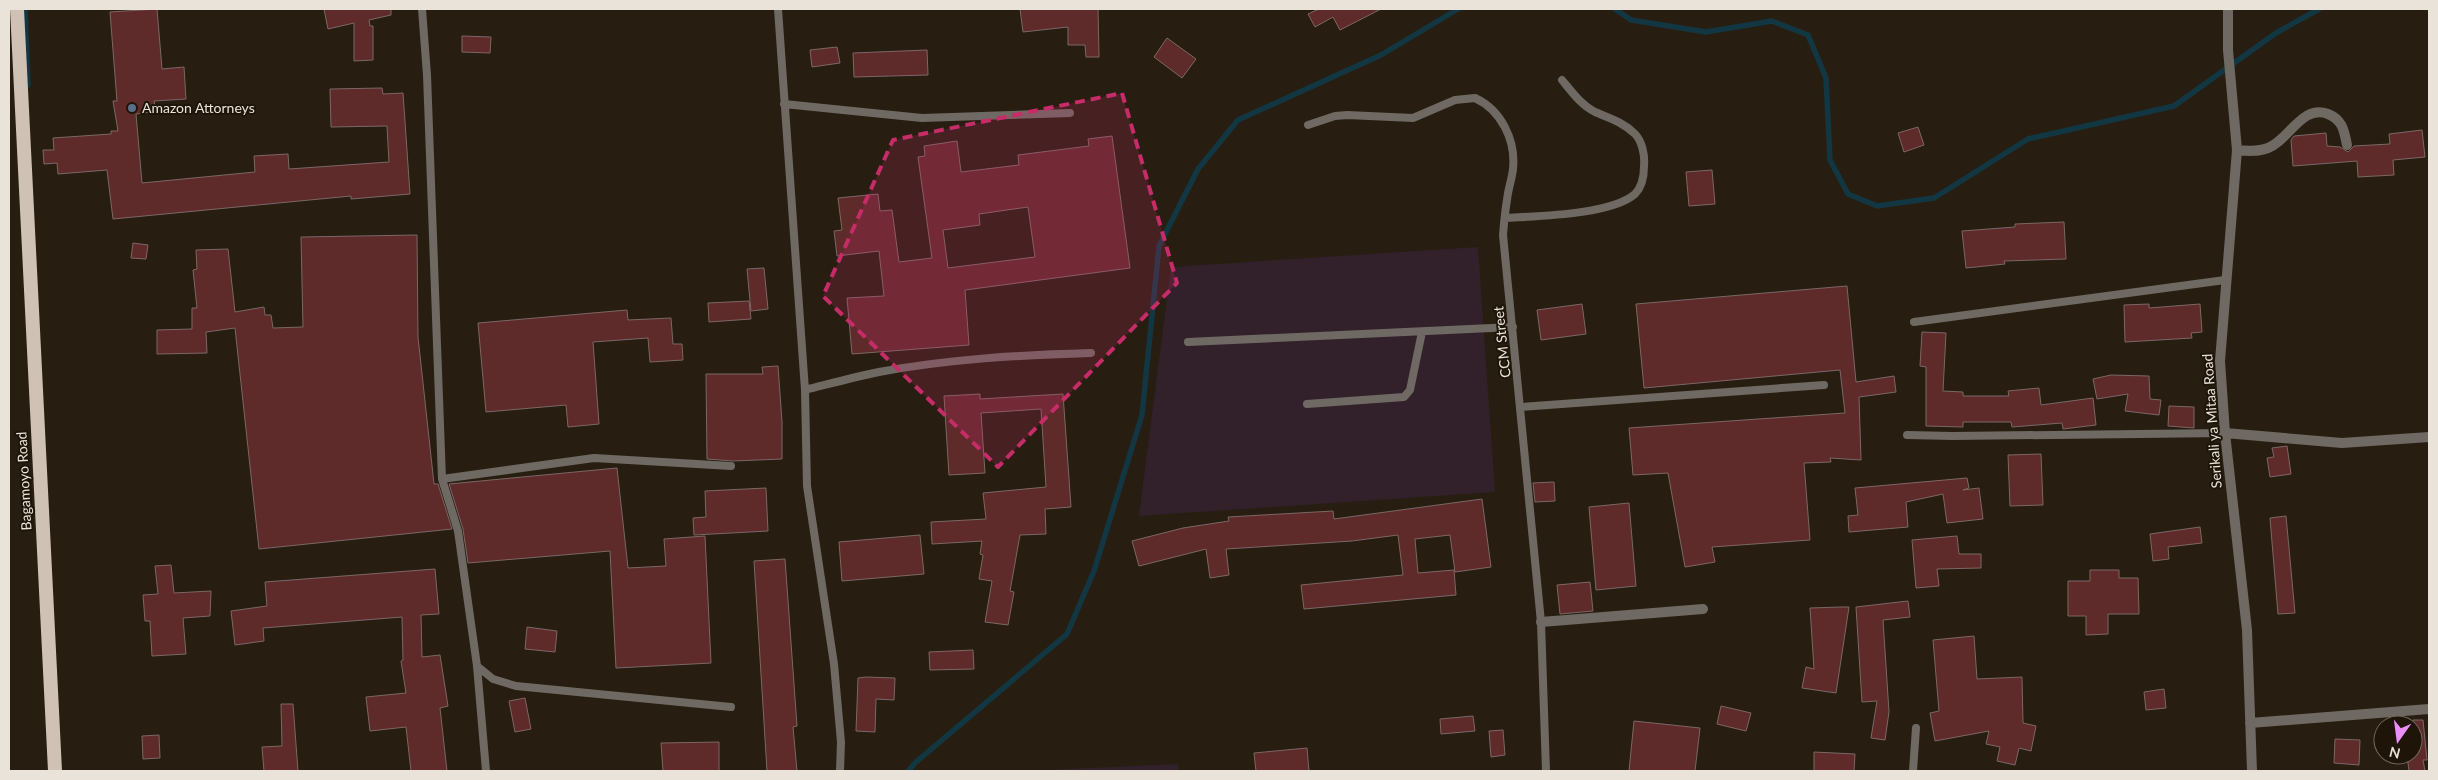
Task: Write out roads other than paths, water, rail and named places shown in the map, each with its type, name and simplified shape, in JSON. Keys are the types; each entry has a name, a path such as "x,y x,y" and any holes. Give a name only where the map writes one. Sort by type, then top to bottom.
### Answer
{"highway":[{"name":"Bagamoyo Road","path":"17,9 55,771"}],"street":[{"name":"Serikali ya Mitaa Road","path":"2228,9 2228,50 2237,150 2225,280 2220,361 2225,433 2247,630 2252,771"},
{"path":"2237,150 2255,151 2268,148 2282,139 2300,120 2310,114 2323,112 2335,117 2343,126 2347,145"},
{"path":"2225,433 2342,443 2429,437"},
{"path":"1541,622 1703,609"},
{"path":"2250,723 2429,709"}],"lane":[{"path":"422,9 427,76 442,480 458,531 477,666 486,771"},
{"path":"778,9 804,390 807,486 834,664 841,742 840,771"},
{"path":"1505,218 1600,208 1624,201 1637,192 1644,177 1645,156 1636,136 1625,125 1594,111 1580,102 1562,80"},
{"name":"CCM Street","path":"1308,125 1335,116 1347,115 1412,118 1466,98 1483,102 1504,124 1512,143 1513,168 1503,235 1541,622 1546,771"},
{"path":"784,104 922,118 1070,113"},
{"path":"1914,322 2060,300 2225,280"},
{"path":"1188,342 1513,327"},
{"path":"1307,404 1404,397 1410,390 1422,332"},
{"path":"804,390 879,372 960,361 1020,355 1091,353"},
{"path":"1521,407 1824,385"},
{"path":"1907,435 2225,433"},
{"path":"442,480 594,458 731,466"},
{"path":"477,666 493,679 516,686 731,707"},
{"path":"1913,771 1916,728"}],"waterway":[{"path":"25,9 28,85"},
{"path":"908,771 916,762 1067,634 1094,571 1142,415 1159,246 1198,169 1238,120 1381,55 1458,9"},
{"path":"1615,9 1631,20 1706,32 1772,21 1808,35 1826,78 1830,160 1848,194 1877,206 1934,198 2028,139 2174,106 2276,33 2319,9"}],"place":[{"name":"Amazon Attorneys","path":"132,108"}]}
